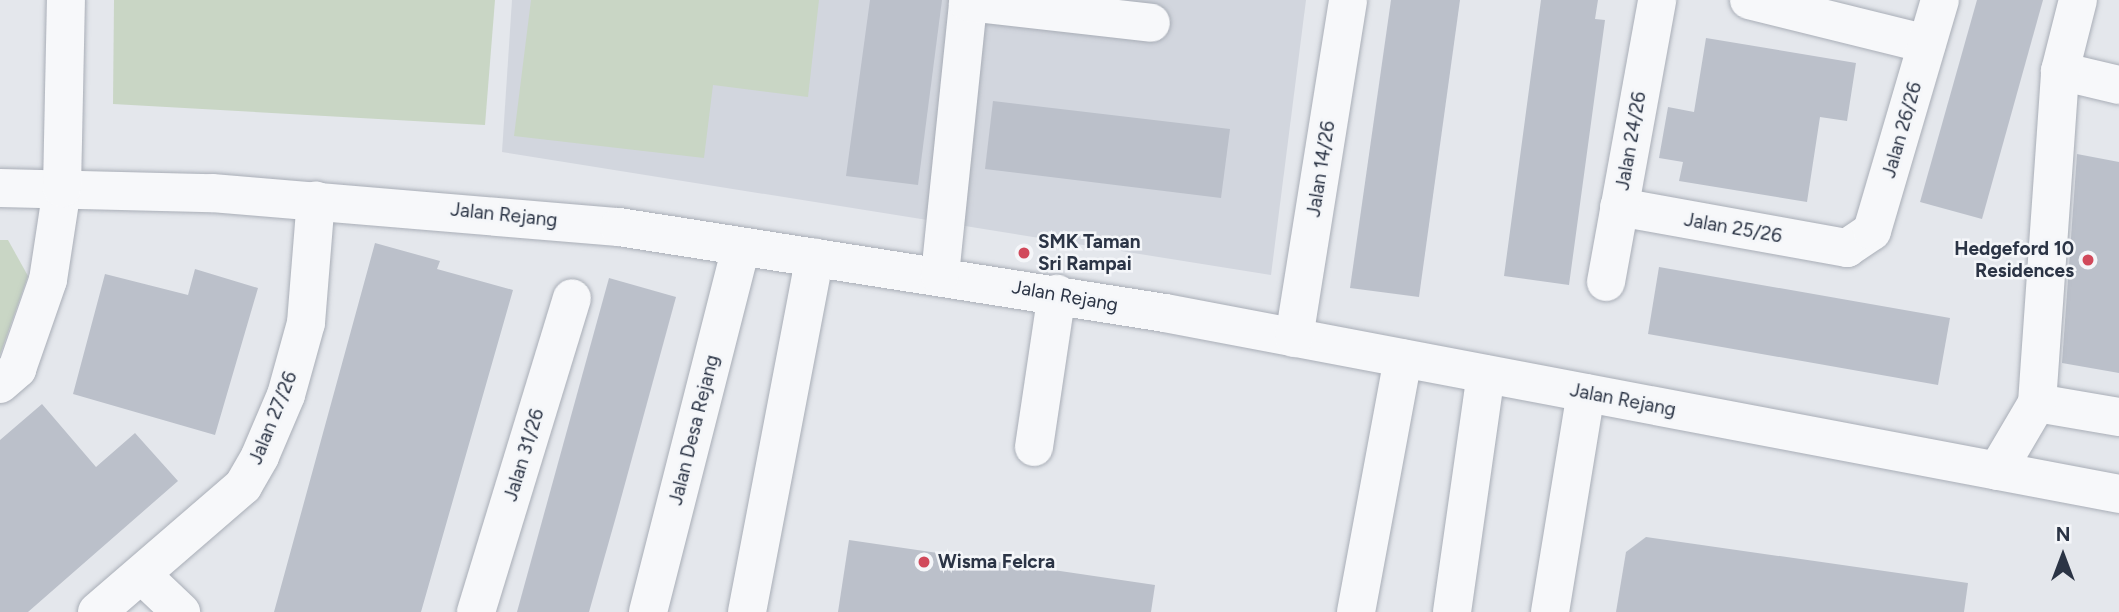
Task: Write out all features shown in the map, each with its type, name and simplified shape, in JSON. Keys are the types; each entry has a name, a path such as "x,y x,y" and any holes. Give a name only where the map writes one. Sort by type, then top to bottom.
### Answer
{"street":[{"path":"0,384 17,369 48,280 62,188 66,0"},
{"name":"Jalan 14/26","path":"1294,338 1348,0"},
{"name":"Jalan 24/26","path":"1606,282 1657,0"},
{"path":"1749,0 1927,44"},
{"name":"Jalan 26/26","path":"1847,248 1871,231 1940,0"},
{"path":"1997,471 2037,403 2060,71 2078,0"},
{"path":"940,275 967,1 1151,23"},
{"path":"2060,71 2119,85"},
{"name":"Jalan Rejang","path":"0,188 62,188 316,200 619,227 1057,294 2119,494"},
{"name":"Jalan 27/26","path":"97,612 243,486 260,457 286,395 306,323 316,200"},
{"name":"Jalan 25/26","path":"1619,207 1847,248"},
{"name":"Jalan Desa Rejang","path":"648,612 741,247"},
{"path":"747,612 815,257"},
{"path":"1034,447 1057,294"},
{"name":"Jalan 31/26","path":"476,612 572,298"},
{"path":"1356,612 1403,358"},
{"path":"1452,612 1486,374"},
{"path":"1550,612 1586,393"},
{"path":"2037,403 2119,417"},
{"path":"142,575 181,612"}],"shaded area":[{"path":"512,0 1306,0 1271,275 502,152"}],"green space":[{"path":"114,0 495,0 485,125 113,104"},
{"path":"531,0 819,0 808,97 713,85 704,158 514,136"},
{"path":"0,240 8,240 28,276 0,355"}],"building":[{"path":"870,0 942,0 918,185 846,176"},
{"path":"1391,0 1460,0 1419,297 1350,288"},
{"path":"1541,0 1598,0 1595,19 1605,20 1569,285 1504,276"},
{"path":"1977,0 2043,0 1982,219 1920,202"},
{"path":"1706,38 1856,63 1847,121 1820,117 1807,202 1679,181 1683,162 1659,158 1668,107 1694,112"},
{"path":"993,101 1230,129 1221,198 985,169"},
{"name":"Hedgeford 10 Residences","path":"2077,154 2119,162 2119,373 2062,363"},
{"path":"375,243 440,261 437,269 513,290 421,612 274,612"},
{"path":"1659,267 1950,318 1938,385 1648,334"},
{"path":"195,269 258,288 215,435 73,394 105,274 188,295"},
{"path":"609,278 676,297 617,513 589,612 517,612"},
{"path":"42,404 96,467 135,433 178,481 28,612 0,612 0,440"},
{"path":"1646,537 1968,583 1964,612 1616,612 1626,552"},
{"name":"Wisma Felcra","path":"849,540 1155,585 1151,612 838,612"}],"place":[{"name":"SMK Taman Sri Rampai","path":"1024,253"},
{"name":"Hedgeford 10 Residences","path":"2088,260"},
{"name":"Wisma Felcra","path":"924,562"}]}
